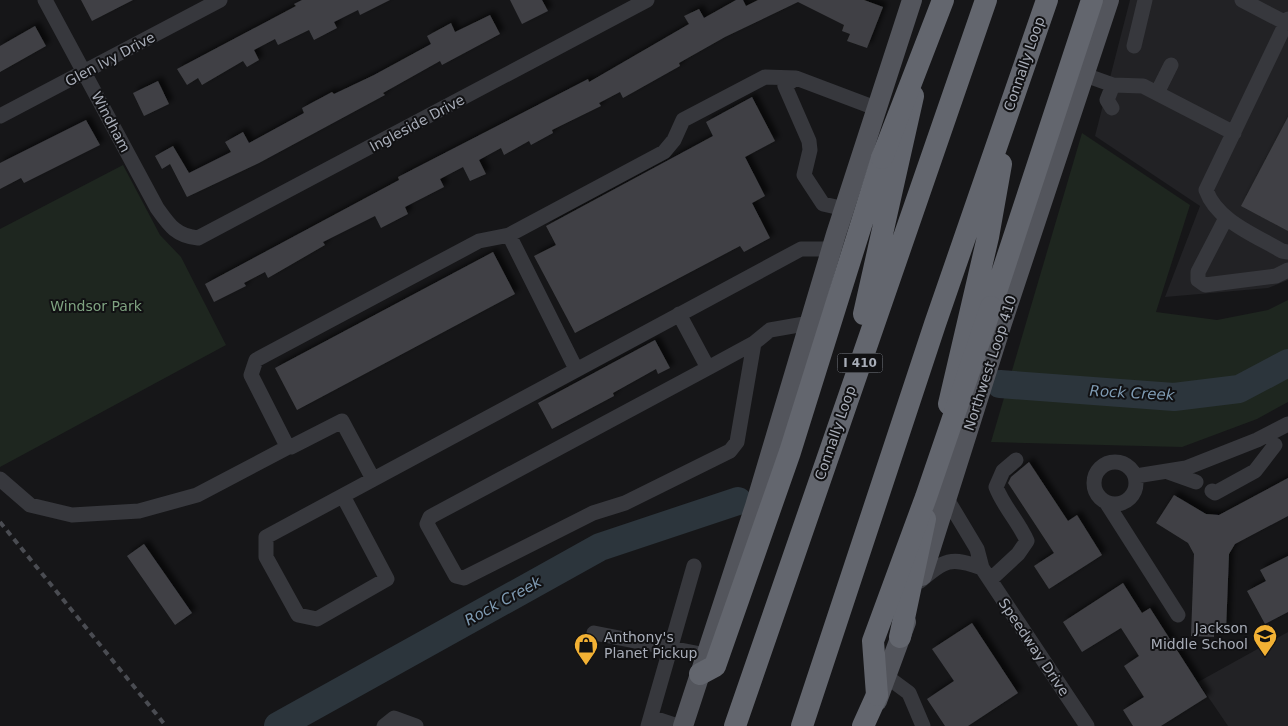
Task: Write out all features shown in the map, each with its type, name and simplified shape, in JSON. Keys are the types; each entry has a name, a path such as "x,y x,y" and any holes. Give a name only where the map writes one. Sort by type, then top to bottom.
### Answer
{"highway":[{"path":"838,425 935,0"},
{"path":"703,665 715,666 743,589 790,452 882,158 943,0"},
{"name":"Connally Loop","path":"735,726 986,0"},
{"name":"Connally Loop","path":"802,726 1016,85 1047,0"},
{"path":"863,726 882,685 873,641 926,497 1092,0"},
{"path":"900,637 988,237 1016,85"}],"main road":[{"path":"683,726 755,506 832,249 912,0"},
{"name":"Northwest Loop 410","path":"868,726 920,581 1002,323 1110,0"}],"street":[{"name":"Windham","path":"46,0 157,208 167,222 185,237"},
{"name":"Glen Ivy Drive","path":"0,116 220,0"},
{"name":"Ingleside Drive","path":"185,237 198,238 212,232 648,0"},
{"path":"1134,46 1145,0"},
{"path":"1242,0 1287,21 1206,190 1210,200 1226,218 1282,251 1288,252"},
{"path":"1157,93 1171,64"},
{"path":"1085,75 1113,85 1143,86 1234,133"},
{"path":"290,446 285,442 251,375 256,360 479,241 509,235 664,152 674,140 683,120 765,77 796,78 878,109"},
{"path":"796,78 785,86 809,141 810,150 804,176 823,204 845,209"},
{"path":"1112,108 1107,100 1113,85"},
{"path":"1226,218 1198,272 1198,280 1205,285 1276,276 1288,270"},
{"path":"509,235 576,369"},
{"path":"343,496 388,578 316,619 298,615 266,557 266,537 801,249 832,249"},
{"path":"680,314 708,368"},
{"path":"754,344 737,442 730,451 625,503 593,513 464,578 456,576 426,524 430,518 754,344 770,330 810,323"},
{"path":"0,478 30,505 72,515 139,511 197,495 342,421 373,479"},
{"path":"1136,476 1186,468 1259,439 1288,424"},
{"path":"1259,439 1282,446"},
{"path":"1212,491 1215,493 1255,471 1282,446"},
{"path":"920,581 937,566 951,560 961,560 986,574 1018,554 1027,541 1019,523 996,487 1003,471 1016,460"},
{"path":"1106,502 1120,504 1132,496 1137,483 1136,476 1128,465 1114,461 1101,466 1097,472 1094,485 1100,498 1106,502 1178,615"},
{"path":"1164,471 1196,482"},
{"name":"Speedway Drive","path":"947,499 977,549 986,574 1087,726"},
{"path":"678,726 649,722 672,649 694,566"},
{"path":"594,633 672,649 703,665"},
{"path":"882,685 908,693 923,726"},
{"path":"384,726 394,718 416,726"}],"shaded area":[{"path":"1130,0 1288,0 1288,280 1268,288 1165,297 1200,206 1095,136"},
{"name":"Jackson Middle School","path":"1288,632 1288,726 1228,726 1198,682"}],"green space":[{"path":"1082,133 1190,205 1156,312 1217,320 1268,310 1288,300 1288,402 1257,419 1182,447 991,442"},
{"name":"Windsor Park","path":"123,165 160,235 181,257 226,345 0,467 0,229"}],"building":[{"path":"81,0 133,0 92,21"},
{"path":"302,0 390,0 360,15 358,10 334,22 337,28 314,40 309,30 278,45 275,39 254,50 259,60 247,67 243,61 202,85 198,78 187,85 177,69 296,6 294,4"},
{"path":"510,0 542,0 548,11 522,24"},
{"path":"736,0 743,0 746,6 758,0 864,0 883,7 867,48 847,41 850,34 842,31 844,25 798,2 725,37 679,63 680,66 623,98 620,92 599,103 601,106 552,130 553,133 531,145 529,141 504,155 501,148 479,160 486,174 470,181 463,167 440,179 444,187 405,207 408,214 381,228 375,216 323,242 325,245 268,278 265,272 244,283 246,286 214,302 205,284 399,180 398,177 588,79 589,82 689,24 684,16 699,9 704,18"},
{"path":"490,15 500,34 442,65 440,61 383,93 385,95 259,163 187,197 170,164 162,169 155,156 173,146 189,173 231,152 225,142 243,132 249,143 304,113 302,108 332,92 334,94 374,75 431,44 427,36 451,23 455,32"},
{"path":"35,26 46,46 0,72 0,46"},
{"path":"158,81 169,104 144,116 133,93"},
{"path":"752,97 775,141 745,157 765,196 752,203 770,238 744,252 740,246 575,333 534,256 556,245 546,226 713,136 706,122"},
{"path":"1288,117 1288,231 1241,206"},
{"path":"86,120 100,145 24,183 21,178 0,189 0,163"},
{"path":"493,252 515,294 297,410 275,368"},
{"path":"655,340 670,368 658,374 656,369 613,393 614,396 552,429 538,403"},
{"path":"1029,462 1068,521 1077,515 1102,555 1049,589 1034,566 1054,553 1008,483 1011,477"},
{"path":"1288,478 1288,516 1235,544 1229,554 1226,630 1214,630 1214,637 1191,636 1194,554 1188,543 1156,523 1174,495 1206,514 1219,515"},
{"path":"144,544 192,613 175,625 127,556"},
{"path":"1288,556 1288,612 1265,624 1247,591 1266,581 1260,570"},
{"path":"1123,583 1142,613 1150,608 1207,697 1161,726 1133,726 1123,710 1144,697 1124,666 1139,656 1121,628 1082,652 1063,622"},
{"path":"972,623 1018,693 968,726 945,726 927,699 954,681 932,649"}],"waterway":[{"name":"Rock Creek","path":"1000,384 1174,397 1239,389 1288,363"},
{"name":"Rock Creek","path":"278,726 600,547 738,501"}],"railway":[{"path":"0,522 166,726"}],"place":[{"name":"Jackson Middle School","path":"1265,657"},
{"name":"Anthony's Planet Pickup","path":"586,666"}]}
